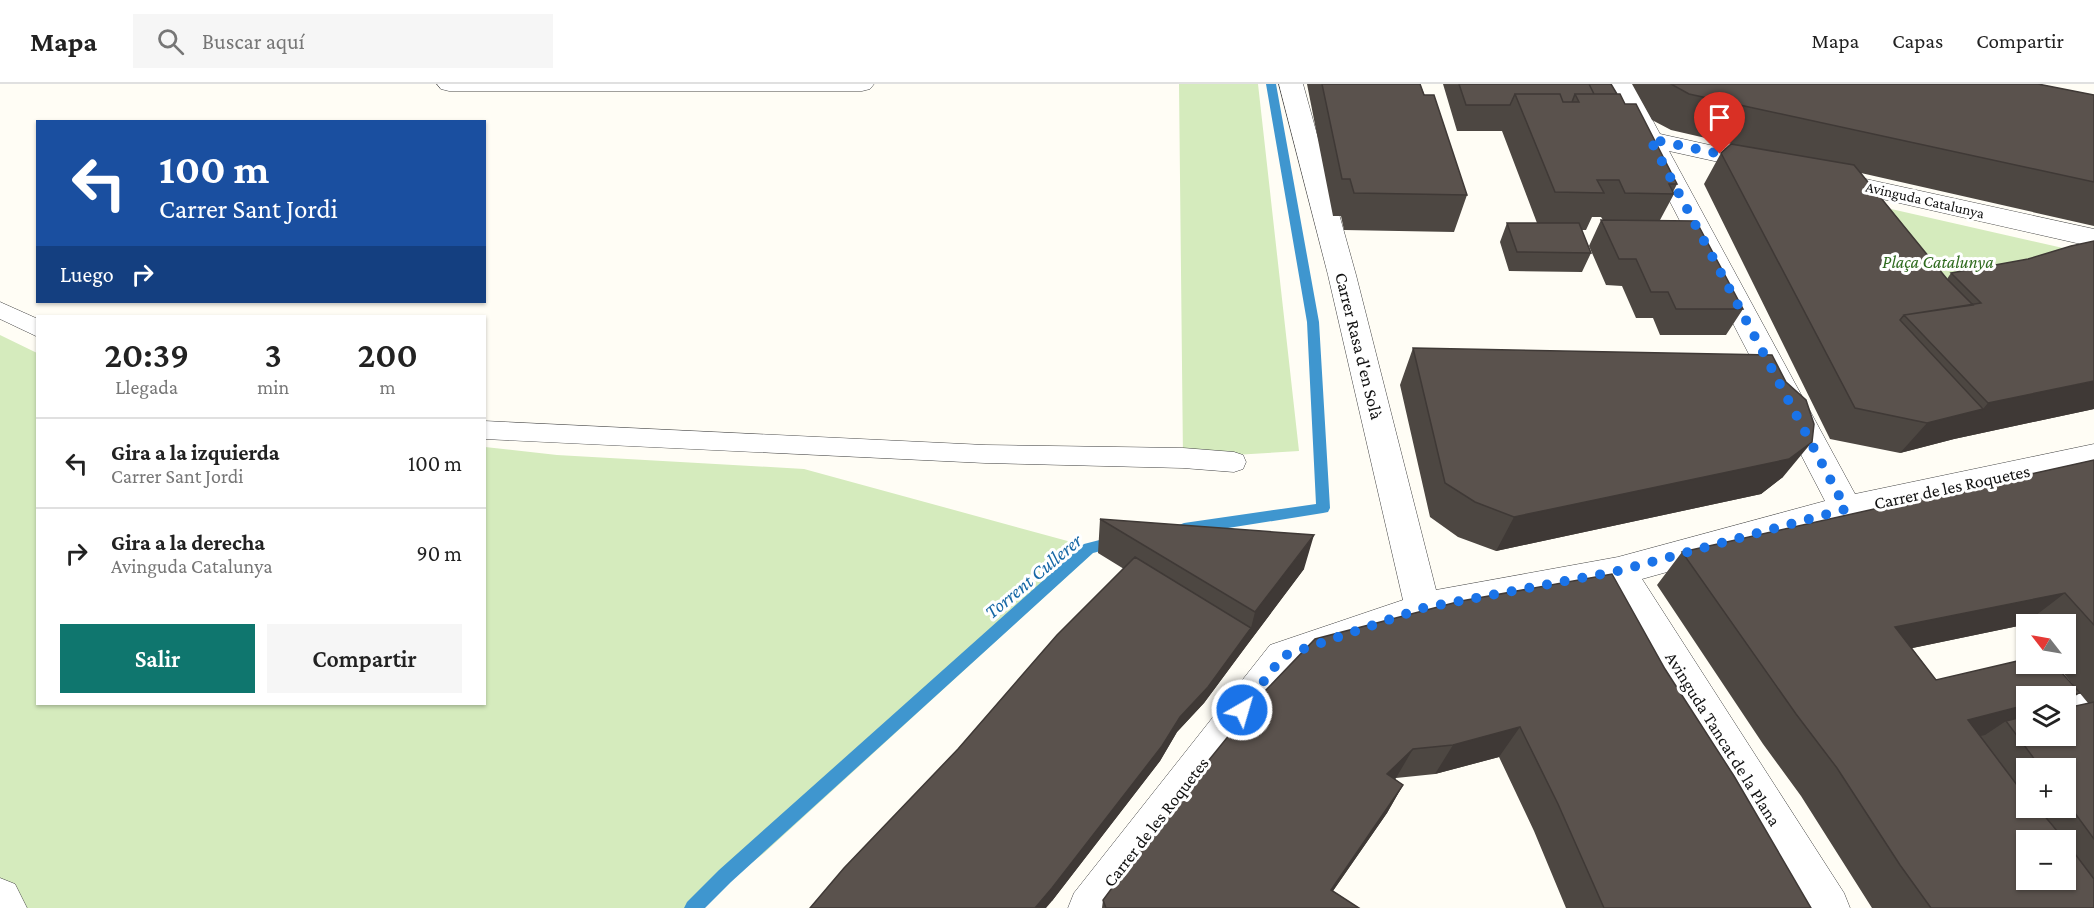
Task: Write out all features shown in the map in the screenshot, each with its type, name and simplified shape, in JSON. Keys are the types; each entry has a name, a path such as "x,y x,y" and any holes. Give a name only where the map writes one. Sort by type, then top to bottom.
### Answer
{"street":[{"path":"448,84 862,84"},
{"name":"Carrer Rasa d'en Solà","path":"1291,84 1342,275 1423,608"},
{"path":"1621,84 1846,509"},
{"name":"Avinguda Catalunya","path":"1650,139 2094,238"},
{"name":"Carrer de les Roquetes","path":"1089,908 1283,656 1423,608 1618,571 1846,509 2094,456"},
{"name":"Avinguda Tancat de la Plana","path":"1618,571 1829,908"},
{"path":"2076,709 2094,730"},
{"path":"0,899 6,908"}],"lane":[{"path":"0,310 36,328"},
{"path":"486,430 974,453 1183,458 1234,462"}],"green space":[{"path":"1179,84 1258,84 1299,451 1183,458"},
{"name":"Plaça Catalunya","path":"1834,196 2094,255 1921,310"},
{"path":"0,335 36,353 36,705 486,705 486,447 557,455 804,469 1097,549 764,853 694,908 0,908"}],"building":[{"path":"1322,84 1420,84 1424,95 1434,95 1467,195 1354,193 1350,179 1342,179"},
{"path":"1459,84 1589,84 1594,94 1575,94 1572,102 1563,102 1560,94 1515,94 1510,105 1466,105"},
{"path":"1589,84 1611,84 1617,94 1594,94"},
{"path":"1671,84 2038,84 2094,95 2094,182 1689,94"},
{"path":"1515,94 1560,94 1563,102 1579,102 1575,94 1620,94 1625,104 1636,104 1677,184 1669,184 1674,194 1625,193 1619,180 1597,180 1604,193 1555,192"},
{"path":"1731,144 1854,165 1947,279 1973,305 1904,315 1900,320 1983,409 1927,423 1855,408 1721,153"},
{"path":"1601,220 1696,221 1743,309 1676,309 1668,292 1651,292 1636,259 1619,259"},
{"path":"1507,223 1579,223 1591,253 1517,252"},
{"path":"2094,241 2094,381 1988,403 1904,315 1981,303 1951,273 2028,259"},
{"path":"1413,348 1772,355 1786,382 1806,400 1814,424 1812,442 1789,459 1514,517 1475,502 1445,483"},
{"path":"2094,460 2094,625 2065,593 1895,627 1936,680 2016,661 2016,674 2063,674 2074,686 2016,686 2016,708 1968,720 2016,784 2016,818 2046,818 2056,830 2016,830 2016,890 2076,890 2076,855 2094,879 2094,908 1931,908 1837,768 1796,714 1682,552"},
{"path":"1100,519 1314,535 1255,612"},
{"path":"1135,557 1251,628 1208,687 1180,717 1162,746 1035,908 810,908 844,868 958,749 1057,635"},
{"path":"1612,574 1665,669 1734,776 1811,908 1604,908 1558,804 1520,727 1453,745 1413,749 1387,774 1403,785 1331,890 1359,908 1106,908 1103,900 1187,787 1265,691 1315,639 1461,601"},
{"path":"2094,702 2094,839 2076,815 2076,758 2034,758 2025,746 2076,746 2076,706"},
{"path":"2016,718 2016,734 2006,721"}],"waterway":[{"name":"Torrent Cullerer","path":"1184,529 1323,508 1313,322 1271,84"},
{"name":"Torrent Cullerer","path":"693,908 725,876 1089,548 1115,542"}],"route":[{"path":"1242,710 1283,656 1423,608 1618,571 1846,509 1650,139 1720,154"}]}
